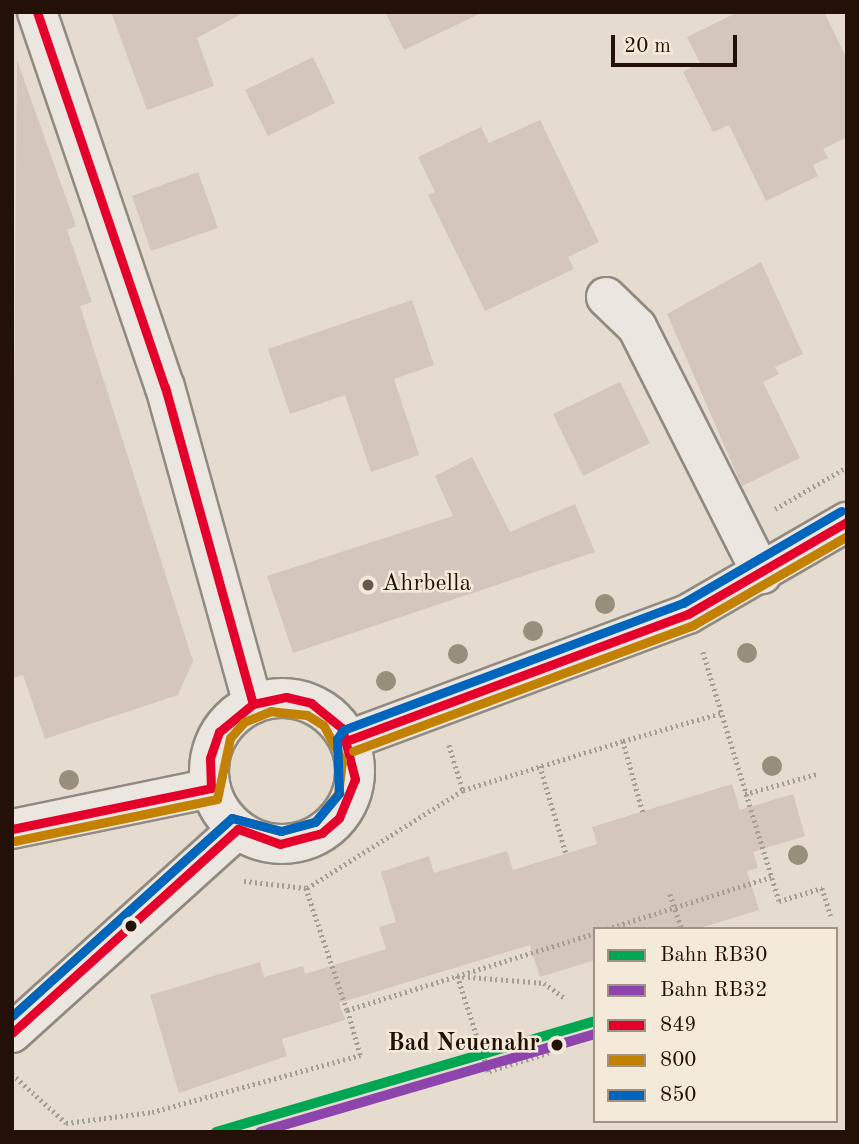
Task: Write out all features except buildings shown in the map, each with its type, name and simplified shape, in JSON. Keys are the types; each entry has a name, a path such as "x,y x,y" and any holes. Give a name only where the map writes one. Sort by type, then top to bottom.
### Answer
{"street":[{"path":"37,12 165,387 253,704"},
{"path":"606,297 637,327 762,574"},
{"path":"349,740 688,614 762,574 847,522"},
{"path":"286,697 311,703 332,716 349,740 355,779 350,799 322,833 280,844 237,829 211,788 210,758 219,732 253,704 286,697"},
{"path":"12,829 211,788"},
{"path":"12,1033 237,829"}],"path":[{"path":"767,514 847,467"},
{"path":"701,645 779,901 822,888 831,916"},
{"path":"234,879 306,888 463,790 721,713"},
{"path":"447,737 463,790"},
{"path":"623,741 643,812"},
{"path":"540,766 566,853"},
{"path":"745,794 817,774"},
{"path":"613,927 771,877"},
{"path":"12,1074 66,1122 152,1112 360,1055 306,888"},
{"path":"670,894 680,927"},
{"path":"347,1010 593,934"},
{"path":"457,976 544,983 565,998"},
{"path":"457,976 488,1072 549,1053"}],"rail line":[{"name":"RB30","path":"216,1132 593,1022"},
{"name":"RB32","path":"260,1132 593,1035"}],"transit line":[{"name":"849","path":"37,12 165,387 253,704"},
{"name":"850","path":"12,1016 232,818 281,831 315,822 339,793 337,739 343,730 683,603 841,511"},
{"name":"849","path":"349,740 688,614 847,522"},
{"name":"800","path":"353,751 693,625 847,536"},
{"name":"849","path":"211,788 210,758 219,732 253,704 286,697 311,703 342,728 355,779 339,818 322,833 280,844 238,829"},
{"name":"800","path":"12,1016 232,818 281,831 315,822 338,794 342,760 323,725 307,715 271,711 244,722 230,738 217,799 14,841"},
{"name":"849","path":"12,829 211,788"},
{"name":"849","path":"12,1033 238,829"}],"place":[{"name":"Ahrbella","path":"368,585"},
{"name":"Bad Neuenahr","path":"557,1045"}]}
